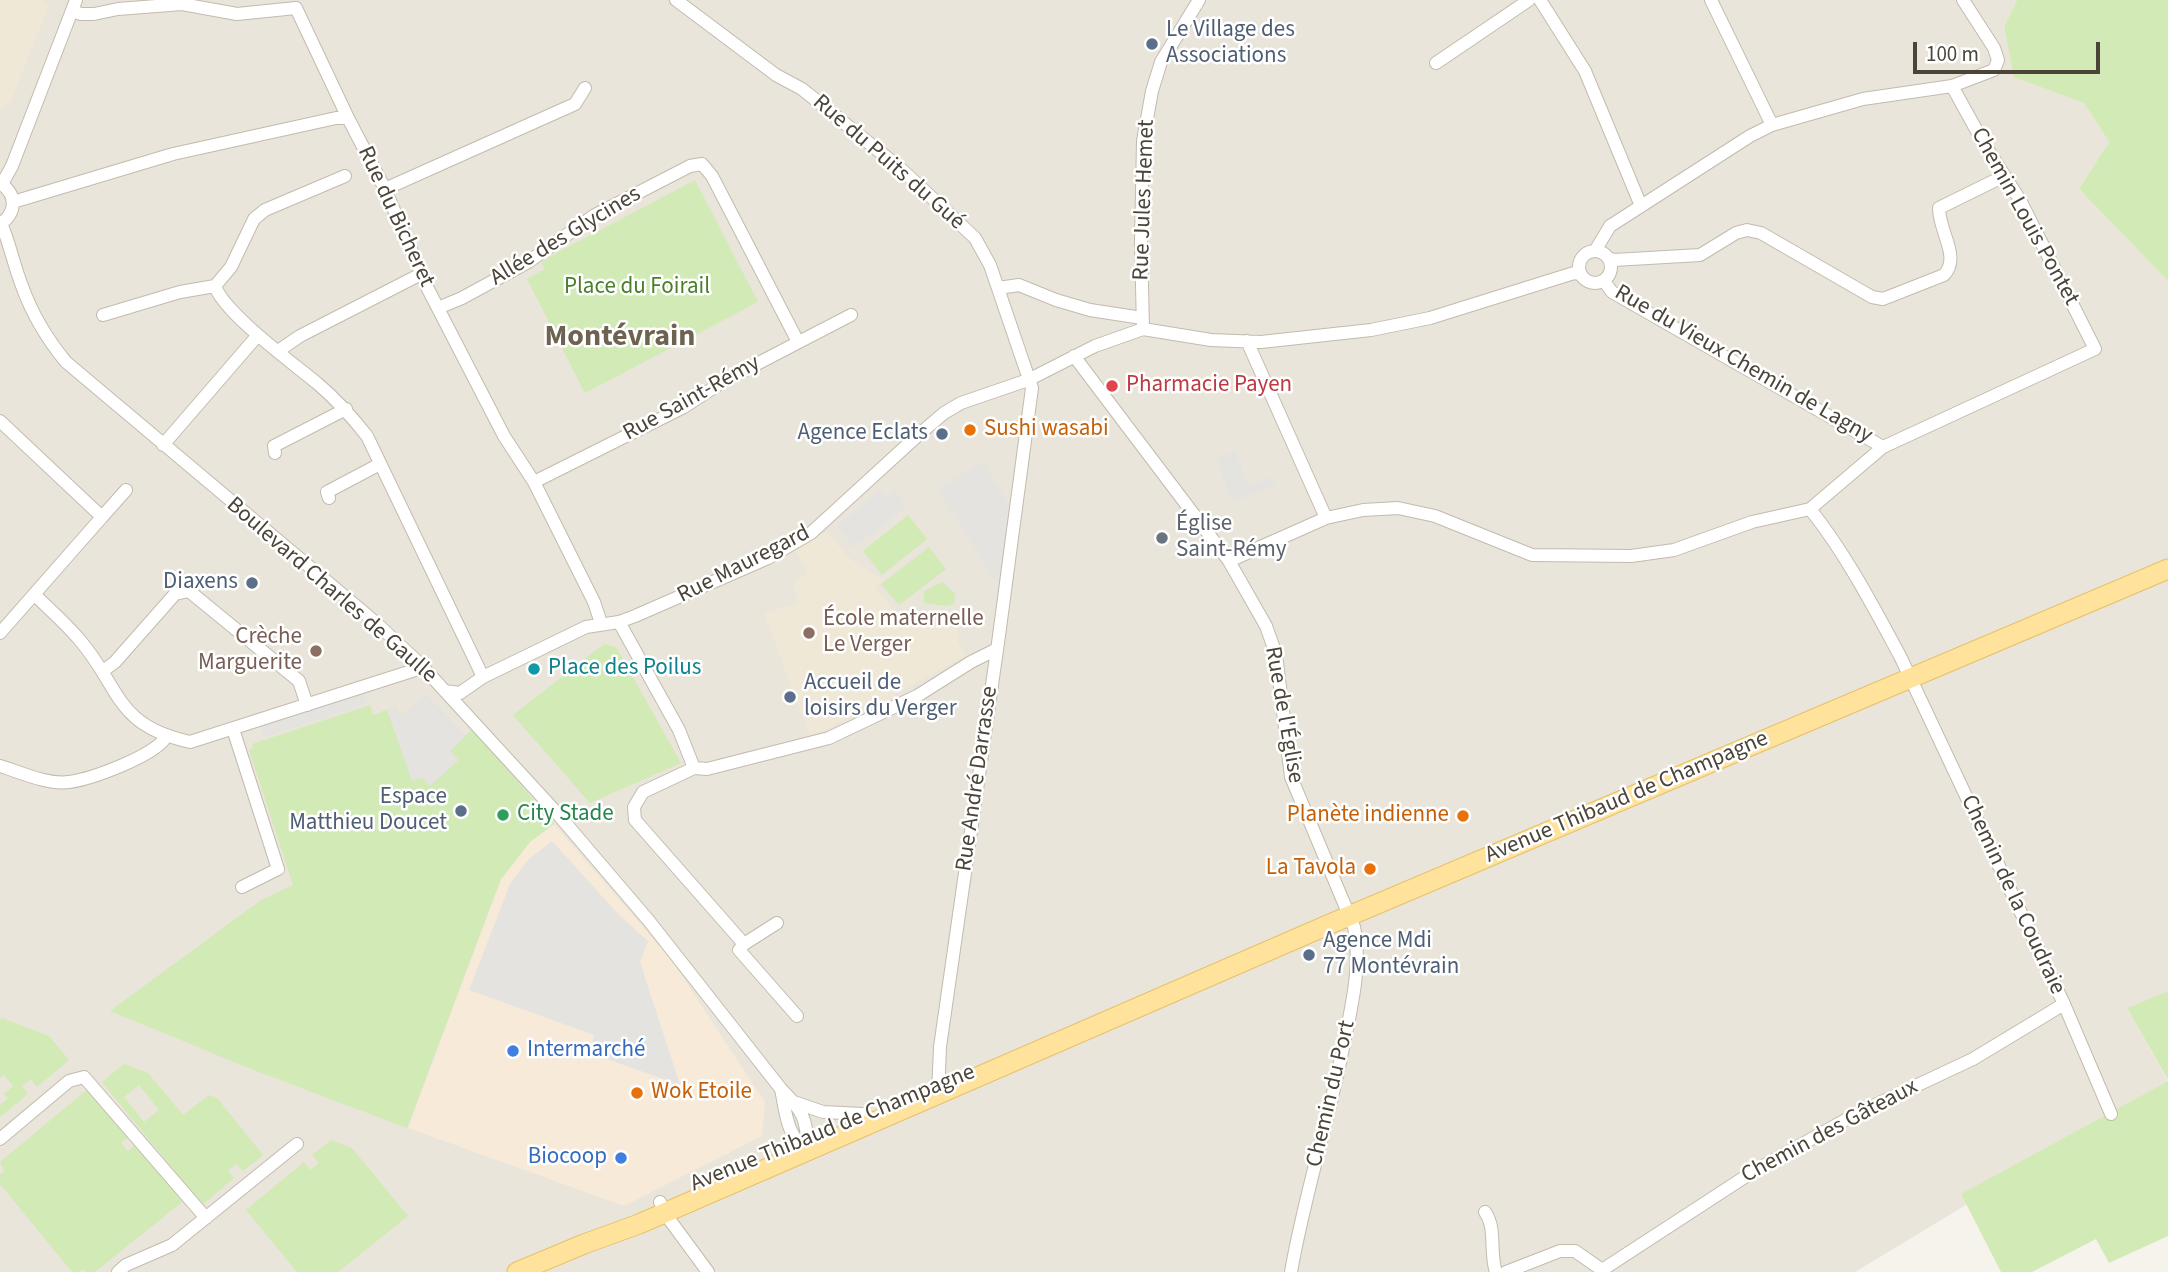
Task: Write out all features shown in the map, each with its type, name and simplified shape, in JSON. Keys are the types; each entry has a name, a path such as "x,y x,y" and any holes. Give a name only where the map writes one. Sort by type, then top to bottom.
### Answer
{"main road":[{"name":"Avenue Thibaud de Champagne","path":"803,1142 1040,1052 1351,915 2168,569"},
{"name":"Avenue Thibaud de Champagne","path":"517,1272 639,1224 663,1207 862,1114 938,1089"}],"street":[{"name":"Rue du Puits du Gué","path":"676,0 776,75 802,89 900,168 975,239 987,256 1028,380"},
{"name":"Rue Jules Hemet","path":"1142,323 1143,141 1152,91 1161,62 1199,0"},
{"path":"1436,63 1530,0"},
{"path":"1540,0 1585,71 1641,206"},
{"path":"1711,0 1773,125"},
{"path":"1580,274 1581,258 1595,251 1610,226 1750,136 1773,125 1863,99 1952,86 1987,73 1997,66 1994,48 1963,0"},
{"path":"74,5 81,14 182,4 237,14 296,8 348,118"},
{"path":"1,223 10,214 13,202 8,189 1,184 12,166 74,5"},
{"name":"Chemin Louis Pontet","path":"1883,447 2095,349 2020,200 1952,86"},
{"path":"385,188 575,104 585,88"},
{"name":"Rue du Bicheret","path":"13,202 173,154 336,118 348,118 385,188 438,308 504,436 534,482 594,602 601,623"},
{"name":"Allée des Glycines","path":"438,308 463,298 528,262 595,215 690,166 702,164 712,176 798,342"},
{"path":"103,315 180,292 215,286 231,267 254,219 265,210 345,176"},
{"path":"1595,251 1608,258 1624,259 1700,255 1736,233 1747,230 1760,233 1872,297 1883,299 1944,275 1951,268 1952,259 1939,222 1939,208 2004,176"},
{"name":"Boulevard Charles de Gaulle","path":"1,223 21,285 54,347 80,376 374,621 421,665 548,803 649,921 781,1089 802,1111 807,1124 803,1142"},
{"path":"998,288 1019,285 1090,310 1211,340 1310,338 1430,318 1574,273 1580,274 1588,282 1604,281 1610,273 1608,258"},
{"path":"278,351 300,335 421,274"},
{"name":"Rue du Vieux Chemin de Lagny","path":"1604,281 1612,292 1883,447"},
{"path":"215,286 218,295 258,335 346,409 367,436 483,677"},
{"name":"Rue Saint-Rémy","path":"534,482 684,407 724,381 851,315"},
{"name":"Rue Mauregard","path":"445,691 460,693 483,677 586,626 619,622 783,551 817,528 944,413 961,402 1028,380 1142,323"},
{"path":"163,445 258,335"},
{"path":"1247,341 1326,518"},
{"name":"Rue de l'Église","path":"1074,356 1229,561 1266,626 1276,654 1292,777 1351,915"},
{"name":"Rue André Darrasse","path":"938,1089 940,1047 1032,388 1028,380"},
{"path":"275,453 274,446 346,409"},
{"path":"0,421 102,517"},
{"path":"1229,561 1326,518 1363,510 1398,508 1435,516 1532,555 1631,556 1674,550 1752,522 1811,509 1883,447"},
{"path":"329,498 327,492 380,464"},
{"path":"1,631 35,596 126,490"},
{"name":"Chemin de la Coudraie","path":"1811,509 1830,534 1870,601 1910,679 2064,1004 2111,1114"},
{"path":"103,671 115,662 175,594 189,591 299,681 307,705"},
{"path":"35,596 78,638 103,671 126,710 142,724 166,737 190,742 415,670 421,665"},
{"path":"619,622 679,730 694,768"},
{"path":"744,944 635,820 634,807 643,792 694,768 708,769 829,738 906,701 997,649"},
{"path":"233,729 278,869 242,887"},
{"path":"0,766 37,777 69,782 140,758 166,737"},
{"name":"Chemin du Port","path":"1291,1272 1350,1014 1357,942 1351,915"},
{"path":"777,923 739,950 797,1016"},
{"name":"Chemin des Gâteaux","path":"1602,1271 1754,1171 1857,1113 1973,1059 2064,1004"},
{"path":"0,1139 69,1081 84,1077 206,1218"},
{"name":"Boulevard Charles de Gaulle","path":"781,1089 789,1127 803,1142"},
{"name":"Boulevard Charles de Gaulle","path":"794,1102 823,1112 862,1114"},
{"path":"118,1272 126,1265 172,1245 297,1144"},
{"path":"663,1207 708,1272"},
{"path":"1485,1212 1491,1221 1491,1256 1496,1272"},
{"path":"1506,1272 1560,1251 1575,1251 1602,1271"}],"shaded area":[{"path":"0,0 2017,0 2004,27 2014,76 2084,103 2109,142 2079,189 2168,281 2168,991 2127,1008 2168,1081 1962,1194 1966,1205 1855,1272 0,1272"},
{"path":"0,0 41,0 49,5 10,103 0,108"},
{"path":"1235,451 1249,486 1272,477 1275,485 1233,502 1216,459"},
{"path":"982,462 1016,516 1006,582 995,581 938,489"},
{"path":"895,490 907,506 854,547 837,526 880,491 886,497"},
{"path":"826,531 849,558 883,580 875,587 905,624 910,621 957,629 958,642 965,656 869,709 810,736 764,614 799,602 792,584 808,573 796,551"},
{"path":"364,692 368,704 264,737 261,727"},
{"path":"426,695 465,736 450,751 459,760 430,786 422,778 412,781 387,710 396,706 401,716"},
{"path":"554,824 670,958 765,1102 762,1136 624,1206 408,1128 501,879 530,842"},
{"path":"552,841 620,916 648,941 640,962 680,1085 590,1053 594,1035 469,990 510,884 528,860"}],"green space":[{"path":"2017,0 2168,0 2168,281 2079,189 2109,142 2084,103 2014,77 2004,27"},
{"name":"Place du Foirail","path":"695,180 758,302 585,393 527,279 545,269 541,263 549,257"},
{"path":"908,515 927,539 882,575 863,551"},
{"path":"929,547 946,569 899,605 881,584"},
{"path":"942,582 955,594 954,604 947,606 924,603 924,591"},
{"path":"604,644 616,647 681,763 590,803 513,715"},
{"path":"426,695 465,736 473,729 554,824 530,842 501,879 407,1128 251,1069 110,1011 261,900 293,885 249,750 253,748 252,744 370,705 373,715 396,706 401,716"},
{"path":"2168,991 2168,1080 2127,1008"},
{"path":"2,1018 49,1036 69,1060 37,1087 31,1079 22,1086 28,1094 0,1117 0,1105 8,1098 4,1094 13,1086 4,1075 0,1078"},
{"path":"124,1064 148,1073 183,1115 209,1095 217,1098 263,1155 243,1171 236,1164 228,1170 234,1178 202,1205 102,1082","holes":["139,1085 159,1110 144,1122 124,1097"]},
{"path":"2168,1081 2168,1236 2109,1263 2096,1239 2032,1272 2001,1272 1961,1194"},
{"path":"89,1088 129,1136 121,1143 128,1151 136,1144 182,1202 95,1272 86,1272 83,1269 72,1272 0,1184 0,1175 4,1171 0,1162"},
{"path":"331,1140 352,1148 408,1216 338,1272 297,1272 246,1210 304,1162 310,1170 319,1163 312,1155"}],"place":[{"name":"Le Village des Associations","path":"1152,44"},
{"name":"Pharmacie Payen","path":"1112,386"},
{"name":"Sushi wasabi","path":"970,430"},
{"name":"Agence Eclats","path":"942,434"},
{"name":"Église Saint-Rémy","path":"1162,538"},
{"name":"Diaxens","path":"252,583"},
{"name":"École maternelle Le Verger","path":"809,633"},
{"name":"Crèche Marguerite","path":"316,651"},
{"name":"Place des Poilus","path":"534,669"},
{"name":"Accueil de loisirs du Verger","path":"790,697"},
{"name":"Espace Matthieu Doucet","path":"461,811"},
{"name":"City Stade","path":"503,815"},
{"name":"Planète indienne","path":"1463,816"},
{"name":"La Tavola","path":"1370,869"},
{"name":"Agence Mdi 77 Montévrain","path":"1309,955"},
{"name":"Intermarché","path":"513,1051"},
{"name":"Wok Etoile","path":"637,1093"},
{"name":"Biocoop","path":"621,1158"}],"district":[{"name":"Montévrain","path":"620,338"}]}
